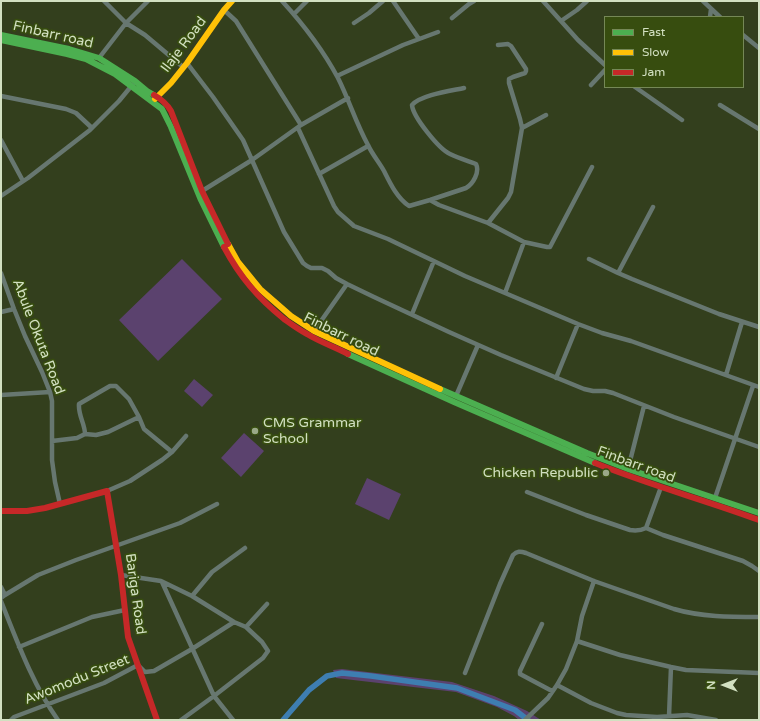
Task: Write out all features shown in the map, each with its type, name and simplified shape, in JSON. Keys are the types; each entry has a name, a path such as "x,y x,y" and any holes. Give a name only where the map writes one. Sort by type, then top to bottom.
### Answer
{"main road":[{"name":"Ilaje Road","path":"155,99 185,65 232,1"},
{"name":"Finbarr road","path":"1,35 69,49 99,58 133,84"},
{"name":"Finbarr road","path":"1,40 86,59 147,91 164,112 197,192 224,248 243,279 255,293 306,334 454,402 585,456 759,513"},
{"name":"Finbarr road","path":"155,99 167,105 171,111 202,191 238,262 260,289 291,316 314,331 625,475 759,520"},
{"path":"1,511 27,511 45,508 107,491"},
{"name":"Bariga Road","path":"107,491 121,575 128,637 157,720"}],"street":[{"path":"104,1 126,22 185,65 213,96 243,140 284,232 303,263 307,266 311,268 322,268 336,278 374,297 478,345 556,378 589,390 613,393 644,406 759,447"},
{"path":"99,58 126,22 148,1"},
{"path":"282,1 312,37 337,76 368,146 393,187 409,206 466,188 470,186 477,173 478,167 476,164 443,150 432,139 412,109 412,105 419,100 444,92 464,88"},
{"path":"294,14 307,1"},
{"path":"354,23 383,1"},
{"path":"393,1 418,39"},
{"path":"452,18 474,1"},
{"path":"543,1 578,40 604,64"},
{"path":"561,21 587,1"},
{"path":"703,1 719,16"},
{"path":"224,10 236,21 300,127 318,174 334,206 338,212 354,226 388,239 505,293 578,324 759,387"},
{"path":"710,16 711,10"},
{"path":"337,76 403,45 438,32"},
{"path":"744,36 759,48"},
{"path":"488,223 512,192 522,128 509,79 525,73 526,71 512,46 508,44 498,45"},
{"path":"591,85 604,71"},
{"path":"1,196 92,128 119,101 133,84"},
{"path":"636,88 682,120"},
{"path":"1,96 66,109 76,113 92,128"},
{"path":"202,191 252,160 300,127 348,98"},
{"path":"720,105 759,129"},
{"path":"522,128 546,115"},
{"path":"1,140 23,181"},
{"path":"318,174 368,146"},
{"path":"430,200 439,205 488,223 524,242 547,247 550,246 592,167"},
{"path":"618,273 653,207"},
{"path":"505,293 524,242"},
{"path":"589,259 632,279 699,306 759,327"},
{"path":"412,314 434,261"},
{"name":"Abule Okuta Road","path":"1,273 24,336 50,392 52,401 53,467 60,504"},
{"path":"314,331 347,284"},
{"path":"1,318 3,312 14,309"},
{"path":"726,375 742,322"},
{"path":"556,378 578,324"},
{"path":"456,396 478,345"},
{"path":"85,434 79,404 110,386 116,386 129,399 144,429 172,452"},
{"path":"715,498 753,386"},
{"path":"1,395 50,392"},
{"path":"628,469 644,406"},
{"path":"52,441 77,438 85,434 96,435 108,432 139,417"},
{"path":"107,491 130,481 162,460 172,452 186,436"},
{"path":"646,528 660,487"},
{"path":"527,492 586,516 630,530 636,531 646,528 743,561 759,571"},
{"path":"2,598 38,575 180,523 217,504"},
{"path":"192,596 212,572 245,548"},
{"path":"465,673 500,584 513,555 519,551 594,581 686,613 709,616 759,617"},
{"path":"121,575 161,581 192,596 234,622 246,627 262,642 268,651 263,658 181,720"},
{"path":"161,581 214,696 233,720"},
{"path":"525,720 548,698 566,669 577,641 582,616 594,581"},
{"path":"1,587 2,598 19,647 47,705 58,720"},
{"path":"246,627 267,604"},
{"path":"19,647 92,617 125,610"},
{"name":"Awomodu Street","path":"11,720 14,717 104,683 138,665 145,672 154,671 234,622"},
{"path":"542,624 520,671 520,674 552,691"},
{"path":"577,641 620,655 686,670 759,673"},
{"path":"666,718 671,667"},
{"path":"557,685 591,703 617,713 666,718 687,715 716,720"}],"shaded area":[{"path":"182,259 222,299 158,361 119,320"},
{"path":"194,379 213,395 202,407 184,391"},
{"path":"244,433 264,451 241,477 221,458"},
{"path":"367,478 401,494 389,520 355,504"},
{"path":"342,669 452,682 494,696 527,711 541,720 519,720 497,707 456,692 336,678 333,670"}],"waterway":[{"path":"283,720 309,690 327,676 342,673 457,688 515,710 528,720"}],"traffic: fast":[{"path":"1,35 69,49 99,58 154,95"},
{"path":"1,40 86,59 115,74 162,109 201,200 224,247"},
{"path":"348,354 595,463"},
{"path":"440,389 587,453 628,469 759,513"}],"traffic: slow":[{"path":"155,99 171,83 187,63 232,1"},
{"path":"228,244 238,262 260,289 291,316 314,331 440,389"}],"traffic: jam":[{"path":"154,95 164,102 171,111 202,191 228,244"},
{"path":"224,247 236,268 250,286 284,319 317,340 348,354"},
{"path":"595,463 759,520"},
{"path":"1,511 27,511 45,508 107,491 121,575 128,637 157,720"}],"place":[{"name":"CMS Grammar School","path":"255,431"},
{"name":"Chicken Republic","path":"606,473"}]}
